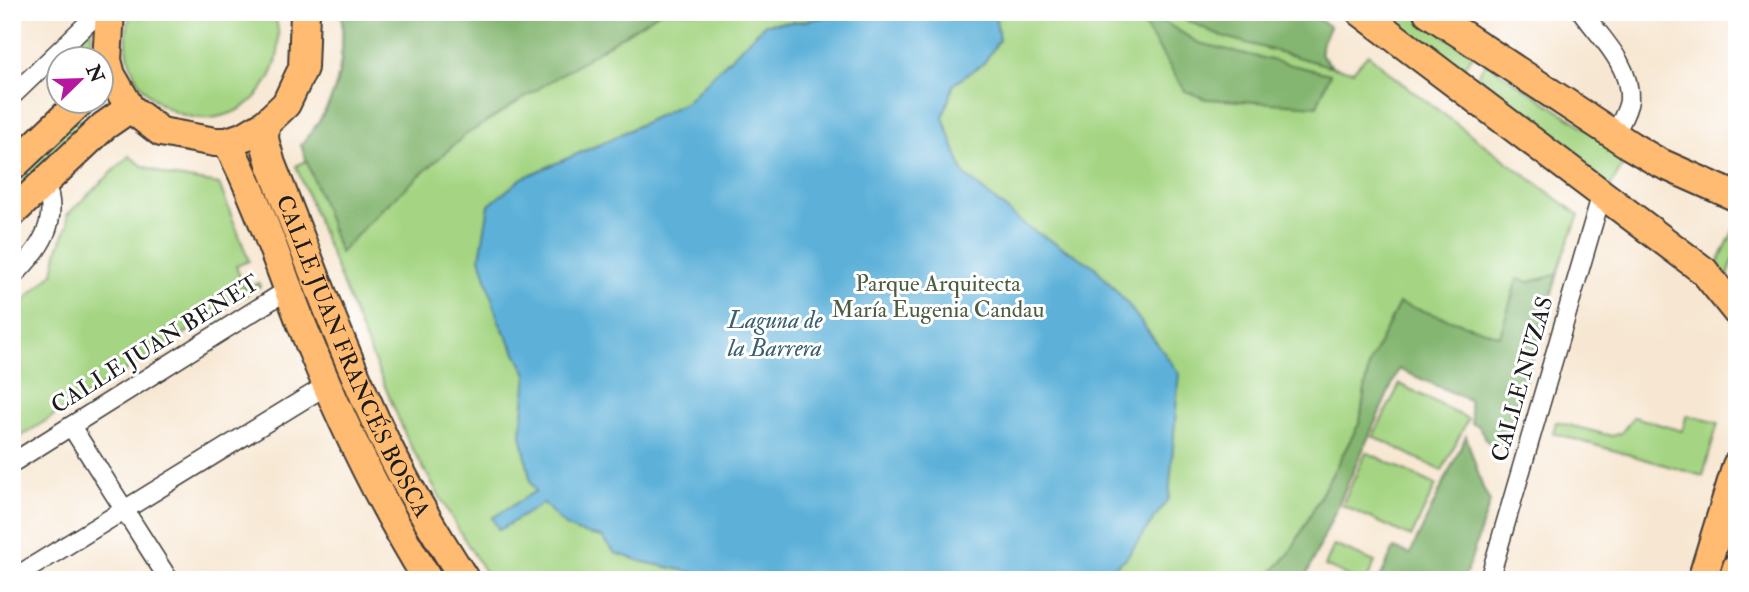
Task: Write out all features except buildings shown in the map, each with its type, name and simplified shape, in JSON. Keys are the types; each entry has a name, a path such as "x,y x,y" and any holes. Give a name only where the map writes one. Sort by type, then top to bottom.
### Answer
{"main road":[{"path":"1361,12 1704,271 1737,311"},
{"path":"1428,12 1614,136 1658,162 1737,197"},
{"path":"108,46 110,13"},
{"path":"116,91 130,108 161,132 215,142 227,142 245,136 265,124 286,104 303,68 303,17"},
{"path":"12,213 104,126 130,108"},
{"path":"12,167 65,116"},
{"name":"CALLE JUAN FRANCÉS BOSCA","path":"265,124 264,139 271,164 355,374 386,443 435,533 465,580"},
{"name":"CALLE JUAN FRANCÉS BOSCA","path":"227,142 239,164 327,384 358,454 428,580"},
{"path":"1702,580 1737,465"},
{"path":"1733,580 1737,567"}],"street":[{"path":"1582,12 1622,64 1628,80 1629,102 1614,136"},
{"path":"12,96 91,20 110,13"},
{"path":"12,277 33,257 48,230 51,196 45,182"},
{"name":"CALLE NUZAS","path":"1489,580 1602,193"},
{"name":"CALLE JUAN BENET","path":"12,463 289,289"},
{"path":"12,579 327,384"},
{"path":"71,426 169,580"}],"green space":[{"path":"131,12 274,12 279,46 273,71 249,103 224,116 198,118 172,111 150,96 134,73 127,45"},
{"name":"Parque Arquitecta María Eugenia Candau","path":"342,12 1308,12 1330,27 1320,54 1333,67 1353,71 1368,54 1399,81 1579,215 1563,255 1536,348 1369,364 1360,422 1290,553 1265,580 490,580 408,441 296,166 307,160 301,145 323,114 336,83 342,50"},
{"path":"342,12 660,12 464,136 381,210 340,253 301,145 324,114 337,83 342,50"},
{"path":"1136,12 1148,12 1199,43 1330,74 1317,106 1206,99 1185,91"},
{"path":"1169,12 1308,12 1330,27 1320,54 1333,67 1221,36"},
{"path":"1373,12 1408,12 1473,54 1459,74"},
{"path":"91,27 92,46 71,46"},
{"path":"1486,63 1628,156 1610,187 1472,83"},
{"path":"77,116 84,124 12,194 12,179"},
{"path":"129,156 143,166 169,176 219,184 249,261 236,266 244,288 259,283 260,286 12,442 12,312 53,273 58,249 68,224 67,215"},
{"path":"1737,223 1737,248 1726,283 1715,269"},
{"path":"1558,274 1504,448 1488,443 1478,425 1472,424 1469,400 1399,369 1307,574 1316,580 1265,580 1290,553 1360,422 1369,364 1399,303 1500,336 1517,279 1530,282"},
{"path":"322,324 449,580 437,580 410,533 314,329"},
{"path":"1400,384 1468,419 1442,471 1373,436"},
{"path":"1687,415 1718,423 1703,476 1553,433 1556,422 1612,436 1621,433 1634,417 1682,431"},
{"path":"1466,436 1490,502 1467,571 1461,580 1379,580 1394,548 1410,554"},
{"path":"1366,452 1436,485 1411,537 1342,505"},
{"path":"1334,545 1375,562 1367,580 1357,580 1325,566"}],"water":[{"name":"Laguna de la Barrera","path":"849,12 995,12 999,40 984,63 954,84 943,117 964,174 1026,226 1094,266 1126,302 1179,373 1169,498 1126,558 1097,580 730,580 643,562 615,553 602,537 568,528 544,503 499,530 492,518 536,491 531,483 521,434 527,374 499,322 480,258 489,205 522,178 607,141 686,102 765,24 805,21"}]}
